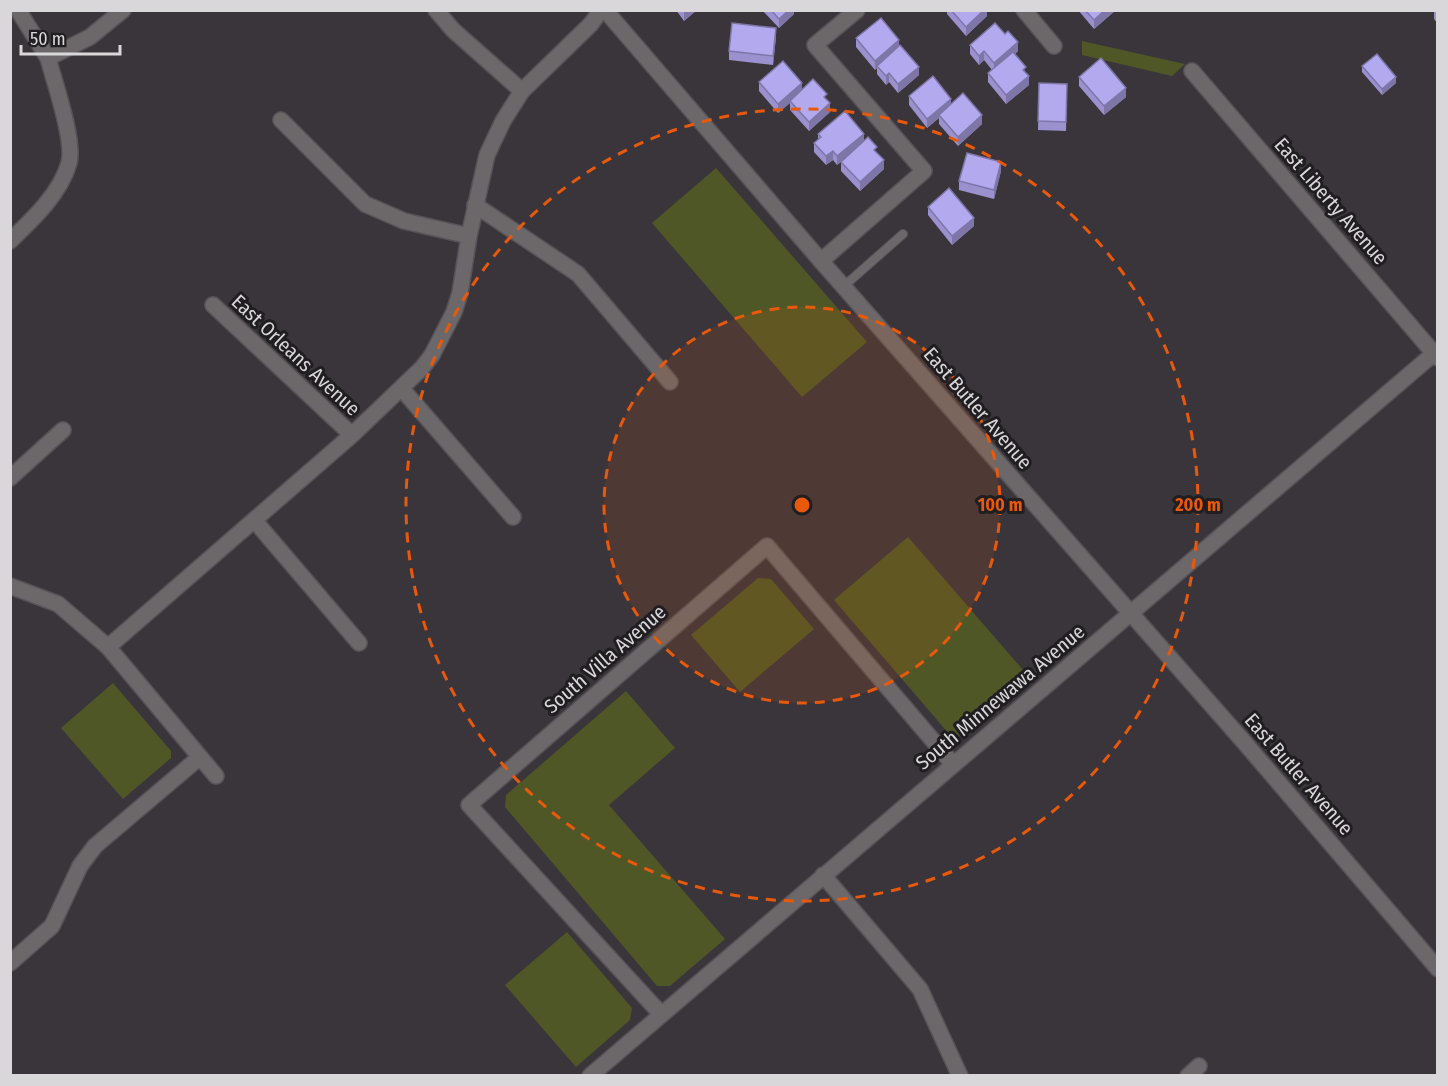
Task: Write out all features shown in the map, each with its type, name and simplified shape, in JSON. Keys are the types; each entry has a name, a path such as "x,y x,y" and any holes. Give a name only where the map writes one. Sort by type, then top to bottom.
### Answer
{"street":[{"path":"10,241 54,195 70,161 68,129 48,58 18,10"},
{"path":"48,58 90,37 123,10"},
{"path":"436,10 453,30 522,91"},
{"path":"108,647 352,435 402,389 432,356 454,312 460,294 475,205 487,155 494,139 511,105 522,91 603,10"},
{"name":"East Butler Avenue","path":"603,10 1244,742 1437,969"},
{"path":"821,261 924,171 815,45 857,10"},
{"path":"1024,10 1054,46"},
{"name":"East Liberty Avenue","path":"1192,71 1436,354"},
{"path":"281,120 365,204 404,221 469,236"},
{"path":"475,205 578,274 670,382"},
{"name":"East Orleans Avenue","path":"213,305 352,435"},
{"name":"South Minnewawa Avenue","path":"590,1076 1436,354"},
{"path":"402,389 513,517"},
{"path":"10,478 63,430"},
{"path":"255,521 359,643"},
{"name":"South Villa Avenue","path":"661,1014 469,805 767,546 953,764"},
{"path":"10,586 58,604 108,647 216,776"},
{"path":"10,963 52,926 80,866 95,846 200,757"},
{"path":"823,875 920,989 960,1076"}],"lane":[{"path":"844,286 903,234"}],"green space":[{"path":"1082,41 1185,64 1172,76 1082,55"},
{"path":"716,168 867,342 802,397 652,223"},
{"path":"908,537 1030,678 962,736 950,735 834,600"},
{"path":"758,578 771,579 814,629 740,692 691,635"},
{"path":"113,683 171,751 171,758 123,799 61,728"},
{"path":"626,691 675,748 609,805 725,939 670,986 657,986 505,807 506,795"},
{"path":"567,932 632,1008 630,1020 576,1067 505,985"}],"building":[{"path":"771,10 789,10 779,19"},
{"path":"951,10 984,10 966,27"},
{"path":"1085,10 1105,10 1094,20"},
{"path":"881,18 899,40 875,61 856,38"},
{"path":"732,23 776,28 773,56 729,51"},
{"path":"995,23 1005,34 1008,31 1018,42 994,63 984,51 979,56 970,45"},
{"path":"900,45 919,67 898,84 889,73 886,76 877,66"},
{"path":"1013,52 1026,67 1023,70 1029,76 1006,95 988,73"},
{"path":"1377,54 1396,77 1382,89 1362,66"},
{"path":"1101,58 1126,88 1104,106 1079,77"},
{"path":"783,61 802,83 778,104 759,82"},
{"path":"933,76 951,99 927,119 909,96"},
{"path":"813,79 827,94 824,97 830,103 809,122 790,101"},
{"path":"1039,83 1067,84 1066,122 1038,121"},
{"path":"963,93 982,115 958,137 939,115"},
{"path":"845,111 864,134 837,156 833,151 826,156 814,143 821,137 818,134"},
{"path":"868,137 877,147 874,150 884,160 860,182 841,162"},
{"path":"967,153 1001,162 994,190 959,181"},
{"path":"949,188 974,218 952,236 928,207"}]}
